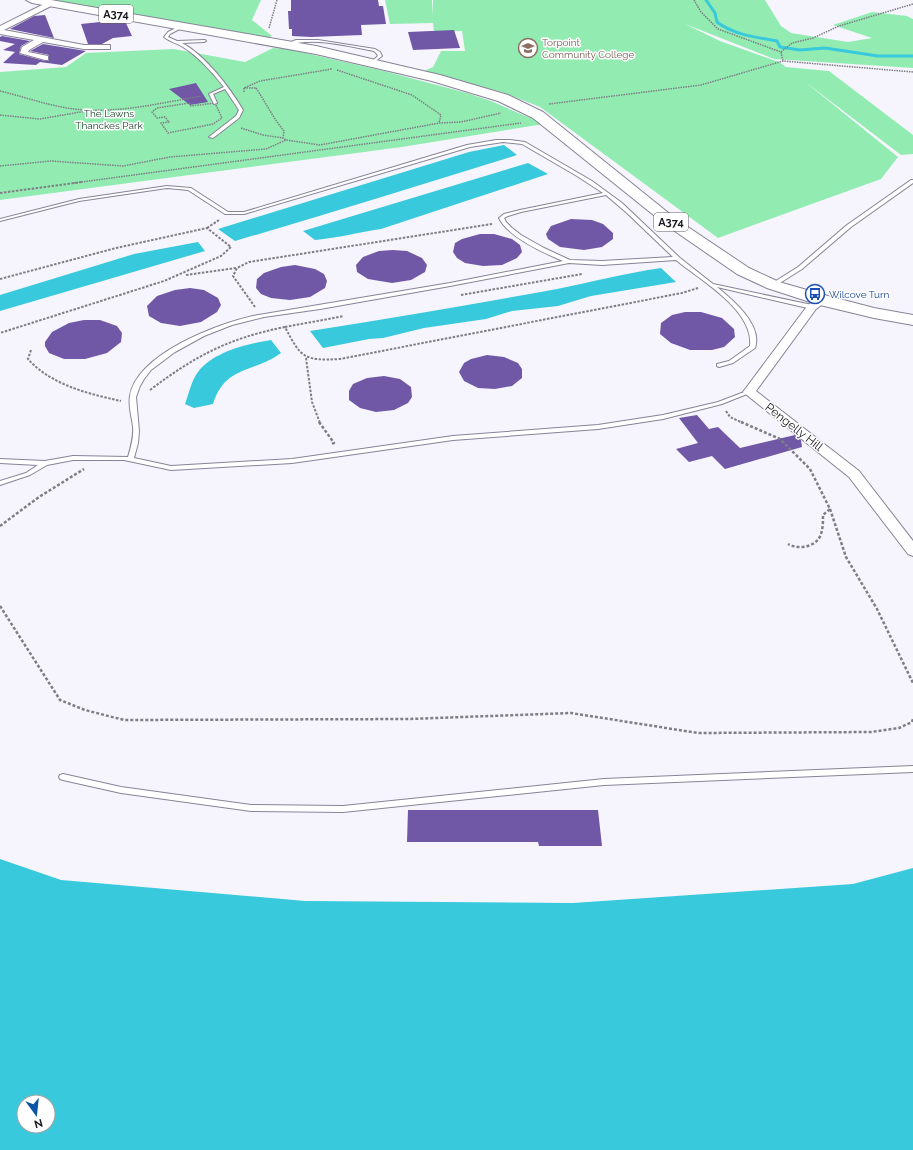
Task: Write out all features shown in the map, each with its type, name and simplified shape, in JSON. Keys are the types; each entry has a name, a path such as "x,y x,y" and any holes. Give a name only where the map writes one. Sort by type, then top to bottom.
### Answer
{"main road":[{"name":"A374","path":"32,0 288,44 372,62 474,89 521,106 545,120 683,231 743,271 817,304 913,320"}],"street":[{"path":"0,30 50,3"},
{"path":"0,18 17,21"},
{"path":"0,30 84,47 107,47"},
{"path":"26,54 24,53 25,49 42,39"},
{"path":"17,57 26,54 45,58"},
{"path":"749,392 817,304"},
{"name":"Pengelly Hill","path":"749,392 854,474 913,552"}],"lane":[{"path":"183,26 170,33 166,38 184,46 197,57 226,87 234,97 241,110 238,117 211,137"},
{"path":"176,42 204,41"},
{"path":"214,103 211,94 226,87"},
{"path":"0,220 79,200 167,187 189,189 227,213 244,213 469,146 507,140 523,143 606,194 677,258 699,277 712,284 736,307 747,322 755,337 753,347 743,356 731,362 719,365"},
{"path":"773,285 800,268 849,226 913,182"},
{"path":"569,261 539,247 508,229 501,222 501,218 506,215 606,194"},
{"path":"131,460 136,428 131,403 133,395 143,376 176,349 228,325 261,316 500,277 569,261 602,263 677,258"},
{"path":"712,284 817,304"},
{"path":"0,461 45,463 73,458 103,458 131,460 171,468 292,461 453,438 598,427 663,417 720,403 749,392"},
{"path":"0,483 28,474 45,463"},
{"path":"63,777 121,790 251,808 343,809 604,782 913,770"}],"path":[{"path":"274,42 268,27 277,0"},
{"path":"694,0 701,12 718,29 782,51"},
{"path":"782,51 789,46 839,26 913,4"},
{"path":"782,51 784,61"},
{"path":"567,102 701,85 784,61 913,72"},
{"path":"244,88 260,81 333,68 385,88 412,95 441,115 439,123"},
{"path":"256,88 260,81"},
{"path":"244,88 256,88"},
{"path":"234,97 245,95 244,88"},
{"path":"256,88 274,118 284,131 283,138"},
{"path":"0,91 28,97 57,106 90,110"},
{"path":"0,115 40,119 90,110 136,108 211,94"},
{"path":"189,103 191,106 214,103 222,118 213,124 168,133 160,123 168,122 165,117 157,118 152,112 157,108 189,103"},
{"path":"229,124 263,135 320,145 439,123 461,122 500,113 521,106"},
{"path":"0,193 545,120"},
{"path":"0,166 50,161 123,166 170,157 259,150 286,140"},
{"path":"261,316 233,276 237,268 242,264 258,260 501,222"},
{"path":"0,279 116,248 207,228 231,246 224,256 183,275 0,334"},
{"path":"183,275 237,268"},
{"path":"460,295 583,274"},
{"path":"306,358 313,360 340,359 682,293 712,284"},
{"path":"31,350 28,359 30,363 58,380 84,391 131,403 197,356 215,346 249,334 346,316"},
{"path":"285,327 296,347 306,358 310,375 312,403 321,426 334,443 323,449 323,457"},
{"path":"720,403 730,417 780,439 810,469 830,509 846,557 877,609 913,683"},
{"path":"0,526 39,497 103,458"},
{"path":"788,544 801,548 815,544 821,537 823,515 830,509"},
{"path":"0,606 60,700 85,710 124,720 409,719 571,713 698,732 871,732 899,728 912,722 913,719"}],"green space":[{"path":"45,0 261,0 252,20 272,36 268,38"},
{"path":"385,0 432,0 433,16 433,0 765,0 781,26 791,33 848,42 872,38 833,25 872,12 907,16 913,19 913,68 774,59 685,24 720,41 779,62 786,67 829,71 913,135 913,154 901,155 804,81 898,157 881,179 718,238 540,107 502,92 422,72 433,67 441,51 465,51 462,31 434,32 433,23 390,24"},
{"name":"The Lawns Thanckes Park","path":"273,48 288,49 384,71 467,93 491,101 544,124 402,147 0,200 0,72 66,67 86,53 174,49 245,62"}],"water":[{"path":"504,145 517,155 235,241 218,229 469,152"},
{"path":"528,163 548,174 381,229 315,240 303,231"},
{"path":"198,242 205,251 0,311 0,295 134,254"},
{"path":"661,268 676,282 591,296 558,306 512,311 486,319 424,328 383,338 369,339 323,348 310,331 526,295"},
{"path":"271,340 281,353 261,364 241,371 225,382 218,391 213,404 194,408 185,404 192,383 198,372 212,359 231,350"},
{"path":"0,859 61,880 305,901 573,903 853,884 913,868 913,1150 0,1150"}],"building":[{"path":"291,0 378,0 379,6 383,6 386,24 361,25 362,35 311,37 292,36 292,29 289,29 288,11 291,11"},
{"path":"45,15 54,38 10,29 34,16"},
{"path":"119,20 125,21 132,36 113,38 102,44 88,44 81,24"},
{"path":"454,30 460,48 413,50 408,32"},
{"path":"2,36 30,41 21,46 19,54 45,61 49,61 49,55 30,51 43,44 86,51 62,65 40,62 36,65 3,63 15,52 3,50 15,44 0,41 0,37"},
{"path":"196,83 208,102 190,105 169,89"},
{"path":"571,219 592,220 603,224 613,233 613,239 602,247 584,250 560,247 548,239 546,234 551,226"},
{"path":"480,234 494,234 512,239 520,245 522,252 517,258 502,265 483,266 465,263 457,258 453,252 455,243 462,239"},
{"path":"379,251 407,251 422,258 427,265 425,272 411,280 392,283 368,279 357,272 356,265 363,257"},
{"path":"295,265 315,269 324,274 327,281 325,288 310,297 290,300 271,298 261,294 256,288 257,279 264,273 281,267"},
{"path":"190,288 204,290 218,298 221,305 217,312 201,322 180,326 161,323 149,316 147,306 157,296 175,290"},
{"path":"685,312 701,312 722,318 734,329 735,337 724,347 712,350 690,350 671,343 660,334 661,323 672,315"},
{"path":"84,320 100,320 117,326 122,333 121,342 107,353 85,359 64,359 49,353 45,346 45,342 52,332 69,323"},
{"path":"487,355 504,357 518,363 522,369 522,378 512,386 495,389 478,388 464,381 459,372 464,363 471,359"},
{"path":"384,376 400,379 411,387 412,397 408,403 394,410 376,412 360,408 349,400 349,391 353,384 367,378"},
{"path":"697,415 709,429 718,427 740,448 795,435 801,440 802,447 725,469 712,456 689,462 676,449 698,443 679,418"},
{"path":"408,810 598,810 602,846 539,846 538,842 407,842"}],"waterway":[{"path":"706,0 715,13 717,22 738,33 777,41 780,47 800,50 825,48 878,56 913,56"}],"place":[{"name":"Torpoint Community College","path":"528,48"},
{"name":"Wilcove Turn","path":"815,294"}]}
